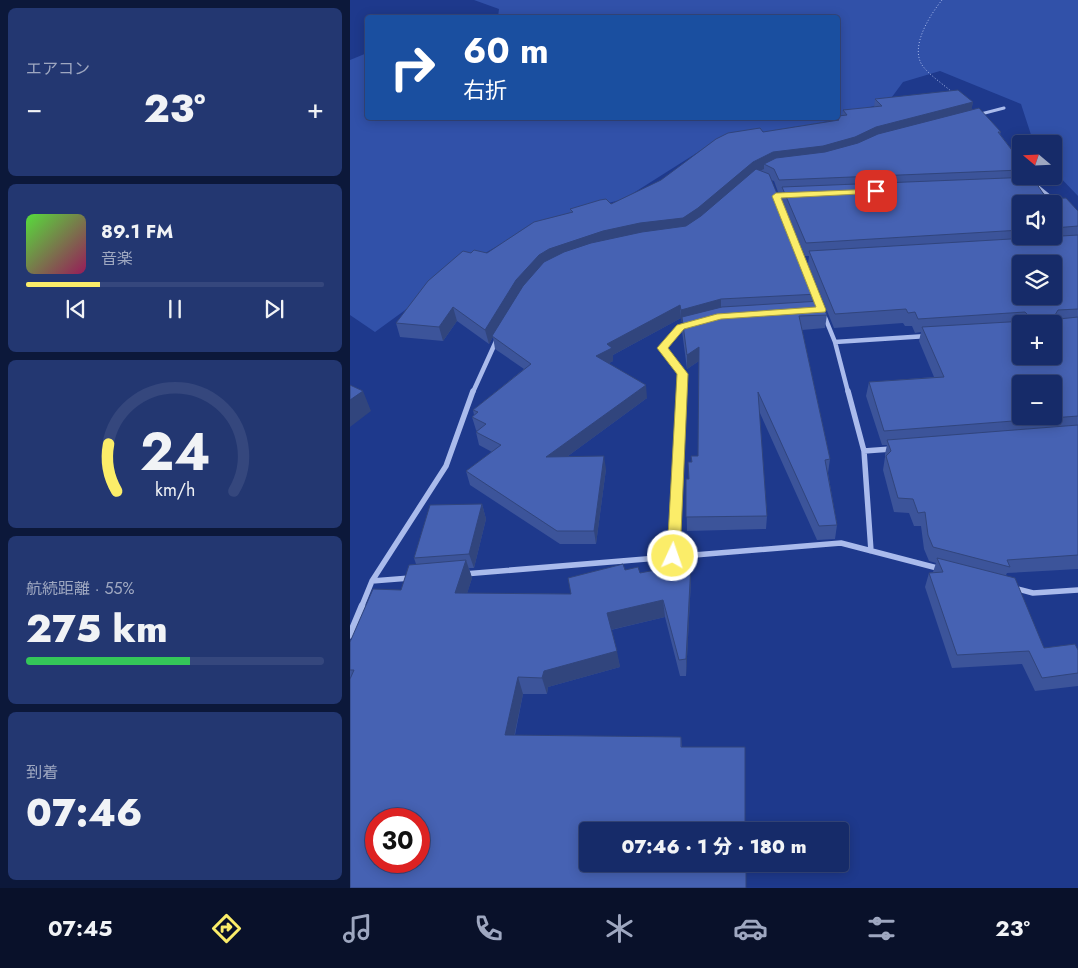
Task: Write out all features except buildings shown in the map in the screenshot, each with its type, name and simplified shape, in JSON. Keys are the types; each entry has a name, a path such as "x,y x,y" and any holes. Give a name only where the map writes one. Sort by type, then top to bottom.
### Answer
{"street":[{"path":"968,118 1004,108"},
{"path":"977,115 983,120"},
{"path":"1036,185 1064,208"},
{"path":"822,310 835,342 864,452 871,550"},
{"path":"673,556 683,374 662,348 680,327 696,322"},
{"path":"835,342 933,335"},
{"path":"350,635 372,581 446,466 478,377 498,337"},
{"path":"864,452 893,449"},
{"path":"459,574 841,543 947,570"},
{"path":"372,581 420,577"},
{"path":"1004,585 1033,593 1078,590"}],"path":[{"path":"942,0 921,35 920,58 922,64 977,115"}],"shaded area":[{"path":"474,0 1078,0 1078,196 1062,179 1062,135 1031,135 1021,104 940,71 903,82 889,101 840,116 840,15 498,15 499,9"},
{"path":"365,54 365,120 830,120 714,142 624,199 546,219 478,257 375,332 350,315 350,60"}],"route":[{"path":"673,556 683,374 662,348 680,327 721,316 822,310 776,196 876,191"}]}
